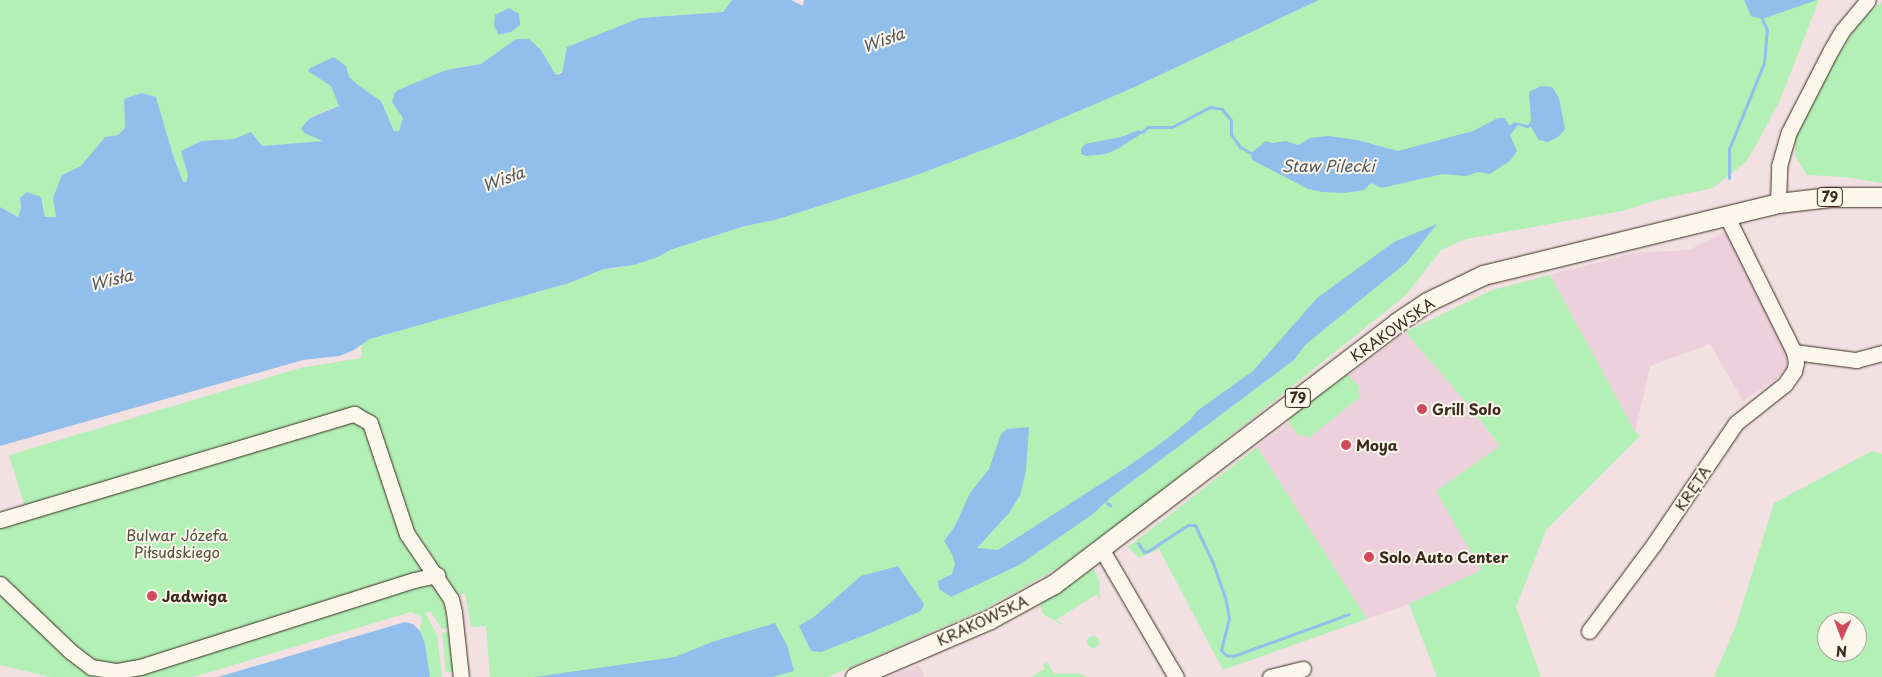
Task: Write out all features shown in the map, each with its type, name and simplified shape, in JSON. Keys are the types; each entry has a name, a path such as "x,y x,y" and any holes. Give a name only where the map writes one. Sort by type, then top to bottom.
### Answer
{"main road":[{"name":"KRAKOWSKA","path":"855,677 990,619 1054,584 1102,550 1357,352 1427,302 1483,275 1778,203 1830,197 1882,197"}],"street":[{"path":"1778,203 1779,166 1789,132 1842,31 1868,0"},
{"path":"1726,215 1794,352 1856,360 1882,353"},
{"name":"KRĘTA","path":"1588,631 1654,544 1736,423 1785,384 1794,371 1796,363 1794,352"},
{"path":"0,520 354,414 370,423 407,534 437,575 451,599 461,677"},
{"path":"1102,550 1176,677"},
{"path":"0,584 84,662 92,667 117,671 140,667 414,580 437,575"},
{"path":"1270,677 1303,669"}],"shaded area":[{"path":"1727,231 1787,353 1786,372 1743,401 1710,344 1650,366 1635,432 1550,275 1633,253 1689,250"},
{"path":"1405,332 1466,402 1500,447 1436,491 1482,571 1409,604 1367,619 1257,447"},
{"path":"919,665 924,677 888,677"}],"green space":[{"path":"0,0 732,0 723,12 640,18 556,75 541,50 516,39 481,64 446,70 403,118 399,131 394,131 381,101 349,77 345,66 331,86 339,106 310,117 325,141 262,146 251,133 234,139 201,141 182,151 188,175 186,182 183,183 156,97 142,93 124,99 125,128 118,135 105,137 81,166 62,175 56,217 45,217 44,206 20,198 21,208 18,217 0,207"},
{"name":"Bulwar Józefa Piłsudskiego","path":"1319,0 1819,0 1780,100 1760,138 1746,162 1713,188 1661,199 1622,211 1466,239 1441,250 1406,295 1150,500 1058,568 985,609 828,677 490,677 486,626 471,627 465,593 443,600 449,628 442,629 430,611 425,613 437,635 442,677 430,677 425,644 420,631 422,617 411,612 193,677 50,677 0,665 0,515 25,507 9,455 300,368 361,358 362,343 370,339 569,283 604,269 618,268 658,257 670,250 745,226 775,220 914,176 1018,137 1128,90"},
{"path":"1882,2 1882,183 1844,177 1807,175 1795,156 1795,136 1837,57 1860,20"},
{"path":"1550,275 1635,432 1640,436 1546,530 1516,607 1541,677 1437,677 1409,604 1481,570 1436,491 1500,446 1466,402 1405,332 1492,290"},
{"path":"1347,374 1359,386 1358,393 1361,396 1309,438 1306,435 1299,436 1289,423 1290,417"},
{"path":"1257,447 1367,619 1223,670 1159,549 1139,558 1128,547"},
{"path":"1872,451 1882,454 1882,677 1714,677 1736,625 1774,503"},
{"path":"1093,569 1099,579 1100,601 1097,594 1056,620 1062,625 1043,614 1040,604"},
{"path":"450,632 454,672 446,673 442,633"},
{"path":"1093,636 1099,642 1093,648 1087,642"},
{"path":"1047,662 1054,674 1077,673 1089,677 1030,677 1045,669 1043,665"}],"water":[{"name":"Wisła","path":"732,0 791,0 803,6 804,0 1319,0 1128,90 1018,137 914,176 775,220 745,226 670,250 658,257 634,265 604,269 569,283 370,339 352,351 339,356 303,360 0,446 0,207 18,217 21,208 20,198 27,192 41,197 45,217 56,217 53,198 62,175 81,166 105,137 118,135 125,128 124,99 142,93 156,97 173,155 183,182 186,182 188,175 181,151 201,141 234,139 251,132 262,146 323,141 304,133 301,128 310,118 339,106 331,86 308,71 310,68 334,57 346,66 349,77 381,101 394,131 399,131 403,118 392,102 394,94 398,90 446,70 481,64 516,39 529,39 541,50 556,75 562,73 567,47 640,18 723,12"},
{"path":"1744,0 1817,0 1762,19 1751,16"},
{"path":"509,8 519,14 520,25 511,32 499,35 494,26 495,15"},
{"name":"Staw Pilecki","path":"1541,86 1552,87 1559,98 1565,129 1558,137 1548,142 1539,140 1531,127 1527,128 1518,125 1510,135 1517,151 1510,161 1490,174 1478,172 1466,176 1442,174 1382,188 1371,183 1364,190 1345,193 1322,192 1308,189 1252,160 1251,153 1266,141 1273,143 1286,141 1298,145 1310,138 1328,136 1357,140 1398,151 1473,131 1498,118 1504,118 1510,126 1514,122 1528,125 1531,121 1529,92"},
{"path":"1139,130 1144,132 1106,154 1086,156 1081,154 1081,149 1085,144 1121,137"},
{"path":"1437,224 1406,263 1305,345 1294,360 1110,498 1093,514 1019,565 951,597 939,589 938,581 952,574 955,564 952,554 944,541 955,526 970,493 989,469 1001,434 1007,429 1029,427 1026,471 1020,495 1009,513 977,548 998,550 1130,465 1168,438 1190,420 1197,411 1253,371 1317,298 1394,242"},
{"path":"898,566 924,604 921,611 821,652 811,651 799,626 814,617 861,576"},
{"path":"405,622 413,624 420,631 425,644 430,677 218,677"},
{"path":"775,623 787,645 794,671 772,677 534,677 675,657 712,642"}],"waterway":[{"path":"1729,178 1729,149 1764,63 1767,30 1762,19"},
{"path":"1142,132 1148,127 1172,127 1210,107 1222,109 1231,120 1231,134 1240,147 1251,153"},
{"path":"1138,543 1144,552 1148,551 1188,525 1195,525 1213,563 1225,597 1229,618 1221,650 1226,655 1233,656 1349,614"}],"place":[{"name":"Grill Solo","path":"1422,409"},
{"name":"Moya","path":"1346,445"},
{"name":"Solo Auto Center","path":"1369,557"},
{"name":"Jadwiga","path":"152,596"}]}
